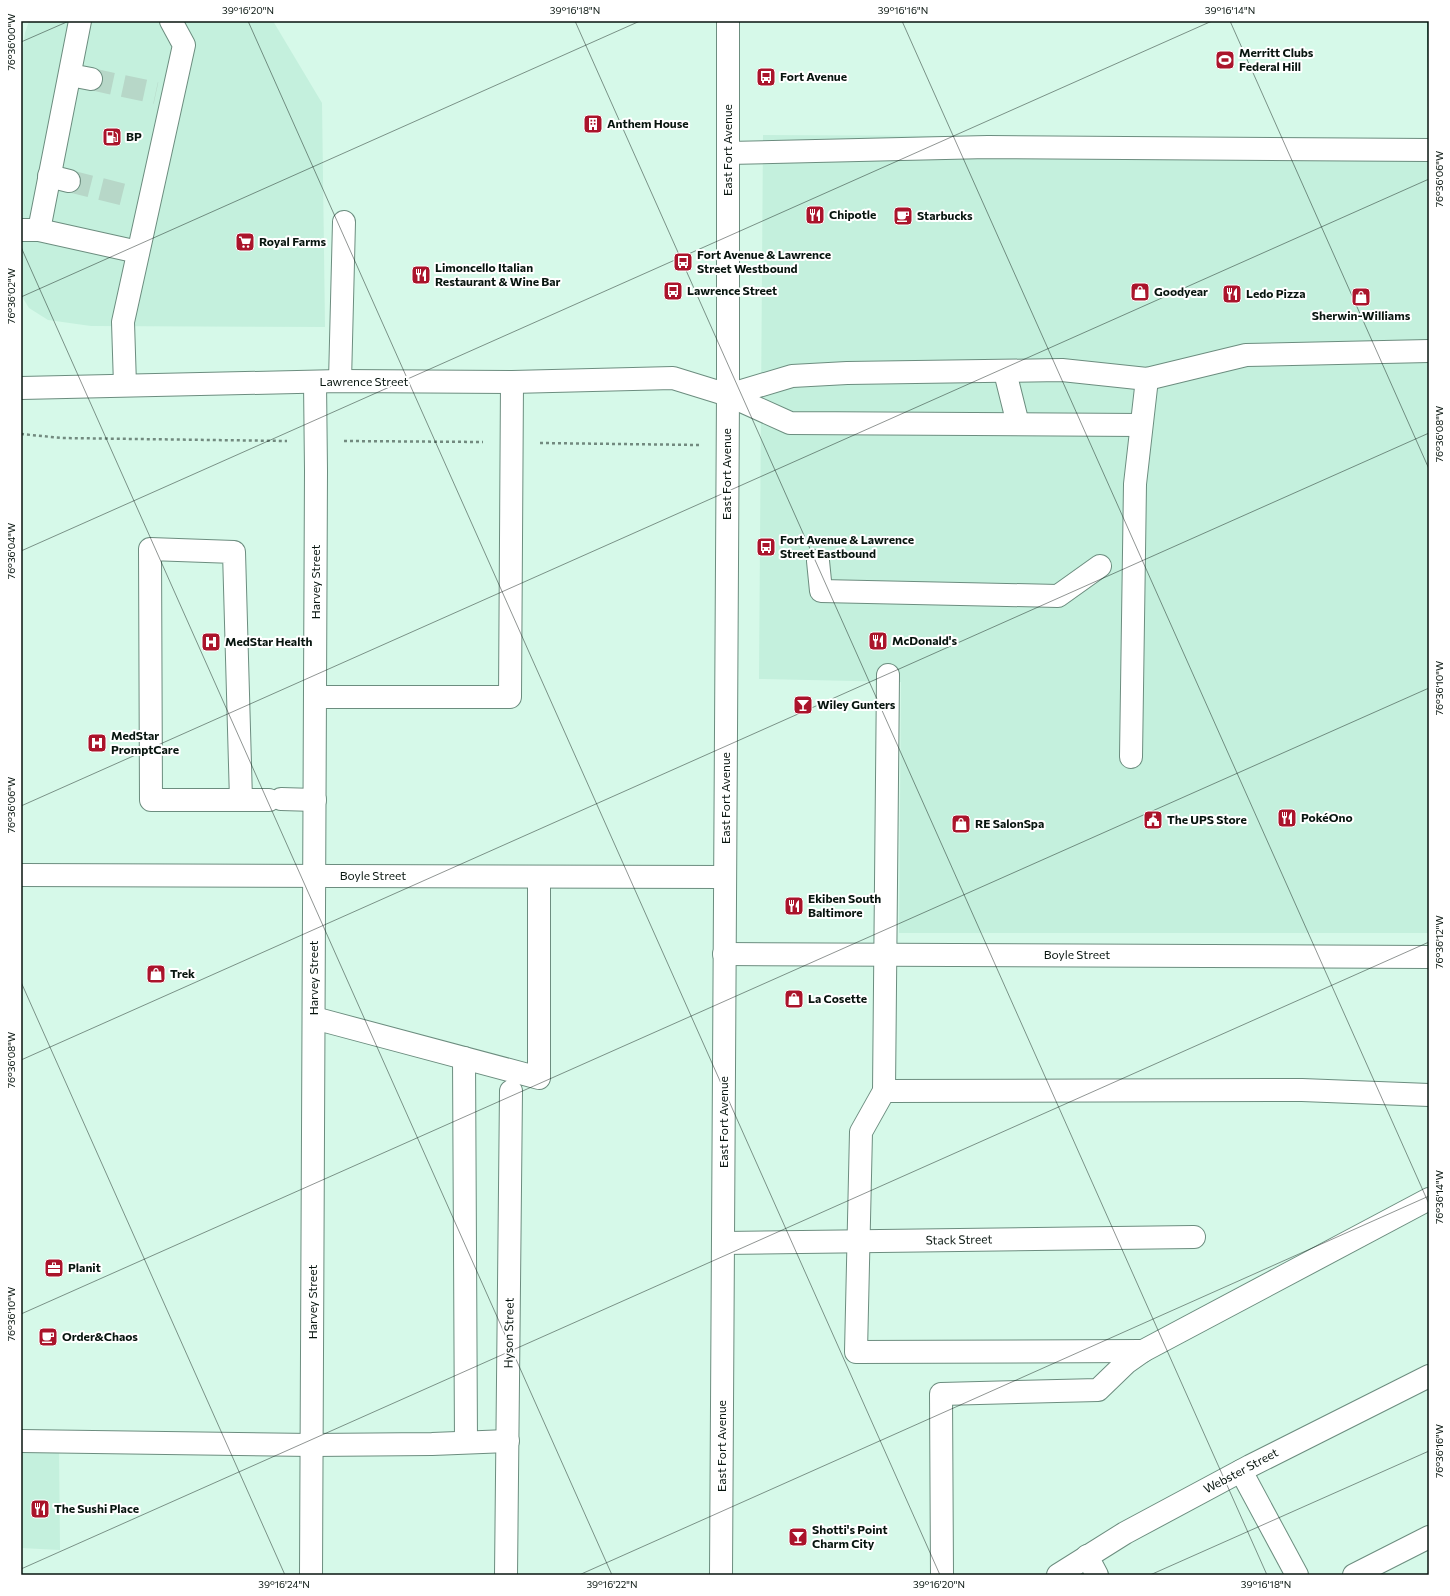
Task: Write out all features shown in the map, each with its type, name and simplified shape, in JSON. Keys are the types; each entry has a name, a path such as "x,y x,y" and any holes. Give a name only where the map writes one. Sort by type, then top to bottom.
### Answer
{"street":[{"path":"80,21 70,75 59,179 30,230 138,252"},
{"path":"125,385 123,322 138,252 141,199 164,95 184,45 171,21"},
{"name":"East Fort Avenue","path":"721,1575 728,395 728,21"},
{"path":"70,75 91,79"},
{"path":"728,153 988,146 1429,150"},
{"path":"340,381 344,222"},
{"path":"728,395 792,376 847,373 1005,372 1062,370 1147,379 1246,355 1429,351"},
{"path":"1005,372 1018,424"},
{"name":"Lawrence Street","path":"21,388 340,381 512,382 673,378 728,395 790,423 1141,425"},
{"path":"1131,757 1135,484 1147,379"},
{"name":"Harvey Street","path":"312,1575 315,382"},
{"path":"315,697 510,697 512,382"},
{"path":"241,800 234,552 150,549 150,800 241,800 275,800 315,800"},
{"path":"818,561 821,591 1051,596 1058,596 1100,566"},
{"path":"888,675 884,1092 861,1132 856,1352 1143,1351"},
{"name":"Boyle Street","path":"21,875 725,877"},
{"path":"314,1018 539,1078 539,877"},
{"name":"Boyle Street","path":"724,954 1429,957"},
{"path":"464,1058 466,1442"},
{"path":"884,1092 1302,1090 1429,1095"},
{"name":"Hyson Street","path":"506,1575 511,1091"},
{"path":"942,1575 941,1394 1098,1390 1126,1363 1143,1351 1429,1199"},
{"name":"Stack Street","path":"723,1243 1194,1237"},
{"name":"Webster Street","path":"1058,1575 1092,1566 1125,1533 1241,1470 1429,1376"},
{"path":"21,1441 312,1445 432,1444 508,1441"},
{"path":"1241,1470 1297,1575"},
{"path":"1354,1575 1429,1537"}],"path":[{"path":"21,434 62,438 255,441"}],"shaded area":[{"path":"29,21 273,21 322,103 325,327 91,326 48,320 29,308 21,295 21,63 25,33"},
{"path":"1427,21 1429,21 1429,109 1428,109"},
{"path":"763,135 1429,138 1429,933 899,933 901,682 759,679"},
{"name":"The Sushi Place","path":"21,1446 59,1446 60,1550 21,1548"}],"tunnel":[{"path":"91,79 156,93"},
{"path":"69,181 133,197"}],"place":[{"name":"Merritt Clubs Federal Hill","path":"1225,60"},
{"name":"Fort Avenue","path":"766,77"},
{"name":"Anthem House","path":"593,124"},
{"name":"BP","path":"112,137"},
{"name":"Chipotle","path":"815,215"},
{"name":"Starbucks","path":"903,216"},
{"name":"Royal Farms","path":"245,242"},
{"name":"Fort Avenue & Lawrence Street Westbound","path":"683,262"},
{"name":"Limoncello Italian Restaurant & Wine Bar","path":"421,275"},
{"name":"Lawrence Street","path":"673,291"},
{"name":"Goodyear","path":"1140,292"},
{"name":"Ledo Pizza","path":"1232,294"},
{"name":"Sherwin-Williams","path":"1361,297"},
{"name":"Fort Avenue & Lawrence Street Eastbound","path":"766,547"},
{"name":"McDonald's","path":"878,641"},
{"name":"MedStar Health","path":"211,642"},
{"name":"Wiley Gunters","path":"803,705"},
{"name":"MedStar PromptCare","path":"97,743"},
{"name":"PokéOno","path":"1287,818"},
{"name":"The UPS Store","path":"1153,820"},
{"name":"RE SalonSpa","path":"961,824"},
{"name":"Ekiben South Baltimore","path":"794,906"},
{"name":"Trek","path":"156,974"},
{"name":"La Cosette","path":"794,999"},
{"name":"Planit","path":"54,1268"},
{"name":"Order&Chaos","path":"48,1337"},
{"name":"The Sushi Place","path":"40,1509"},
{"name":"Shotti's Point Charm City","path":"798,1537"}]}
